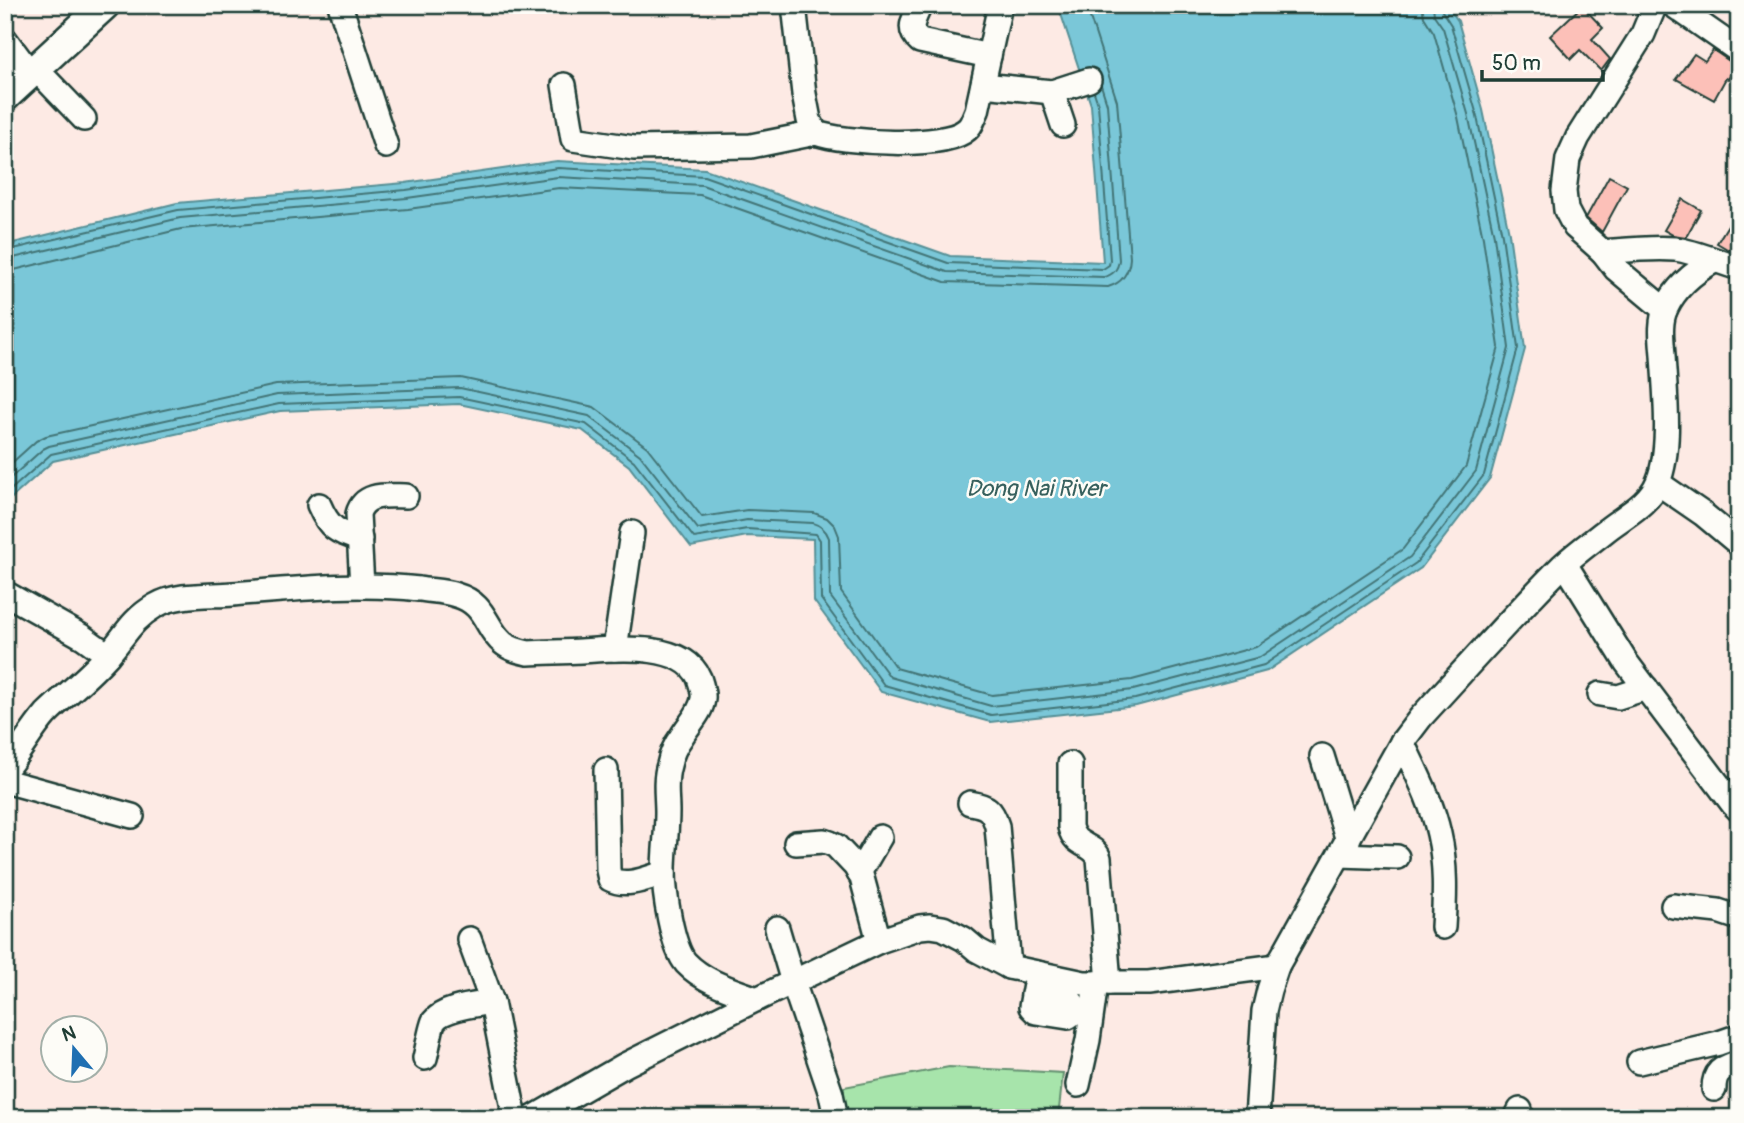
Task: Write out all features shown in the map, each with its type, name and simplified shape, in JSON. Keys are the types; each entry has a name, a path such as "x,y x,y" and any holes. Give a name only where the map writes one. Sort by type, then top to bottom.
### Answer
{"main road":[{"path":"5,97 105,5"}],"street":[{"path":"340,5 386,146"},
{"path":"794,5 804,94 809,120 816,133"},
{"path":"920,5 911,29 913,36 920,41 989,57"},
{"path":"564,85 573,139 634,148 751,146 816,133 868,142 923,142 956,136 967,130 977,111 1000,5"},
{"path":"1655,5 1643,34 1578,137 1568,159 1565,175 1566,210 1575,227 1603,252 1616,269 1665,310"},
{"path":"1673,5 1739,51"},
{"path":"5,39 84,120"},
{"path":"983,85 1052,92 1089,80"},
{"path":"1052,92 1063,125"},
{"path":"1603,252 1674,249 1739,268"},
{"path":"1257,1118 1264,1011 1277,966 1402,742 1421,717 1565,564 1615,523 1645,503 1657,483 1666,445 1662,326 1665,310 1687,278 1714,261"},
{"path":"1657,483 1703,514 1739,544"},
{"path":"362,586 358,514 361,505 368,499 406,496"},
{"path":"318,505 326,521 335,529 360,539"},
{"path":"615,649 632,533"},
{"path":"1565,564 1626,662 1739,810"},
{"path":"5,770 45,716 108,655 134,622 166,600 300,588 394,586 457,595 470,601 503,644 514,650 528,653 615,649 667,654 689,664 696,672 703,698 681,736 668,766 666,778 664,873 671,930 678,951 696,972 757,999"},
{"path":"5,593 83,637 108,655"},
{"path":"1600,694 1618,696 1646,688"},
{"path":"1402,742 1426,795 1440,836 1445,893 1443,927"},
{"path":"1322,756 1344,848"},
{"path":"1070,764 1072,835 1080,843 1096,851 1099,858 1102,983 1078,1085"},
{"path":"606,770 610,879 627,883 664,873"},
{"path":"5,781 132,816"},
{"path":"970,803 989,809 997,826 1009,967"},
{"path":"859,873 880,837"},
{"path":"796,843 824,841 842,852 862,878 880,941"},
{"path":"1344,848 1397,857"},
{"path":"1673,906 1718,911 1739,918"},
{"path":"533,1118 625,1065 757,999 880,941 920,927 943,928 1035,983 1149,983 1277,966"},
{"path":"777,928 831,1094 836,1118"},
{"path":"469,939 492,1002 517,1118"},
{"path":"425,1058 434,1021 458,1007 492,1002"},
{"path":"1639,1062 1739,1036"},
{"path":"1714,1089 1717,1073 1724,1067 1739,1062"}],"green space":[{"path":"949,1067 1063,1073 1058,1118 843,1118 844,1087"}],"water":[{"name":"Dong Nai River","path":"1058,5 1447,5 1458,21 1483,110 1509,233 1525,349 1490,478 1421,568 1267,671 1136,706 990,722 881,692 814,601 813,539 747,536 691,547 629,466 582,430 459,404 280,411 53,461 5,504 5,245 177,203 405,183 557,161 705,169 950,256 1103,262 1091,105"}],"building":[{"path":"1582,6 1603,28 1592,39 1610,59 1601,71 1580,50 1571,59 1550,36"},
{"path":"1713,50 1738,65 1728,79 1726,78 1714,100 1676,79 1694,54 1705,61"},
{"path":"1609,176 1627,186 1602,232 1586,218"},
{"path":"1682,199 1701,210 1686,237 1664,230"},
{"path":"1739,207 1739,234 1729,250 1717,243"}]}
